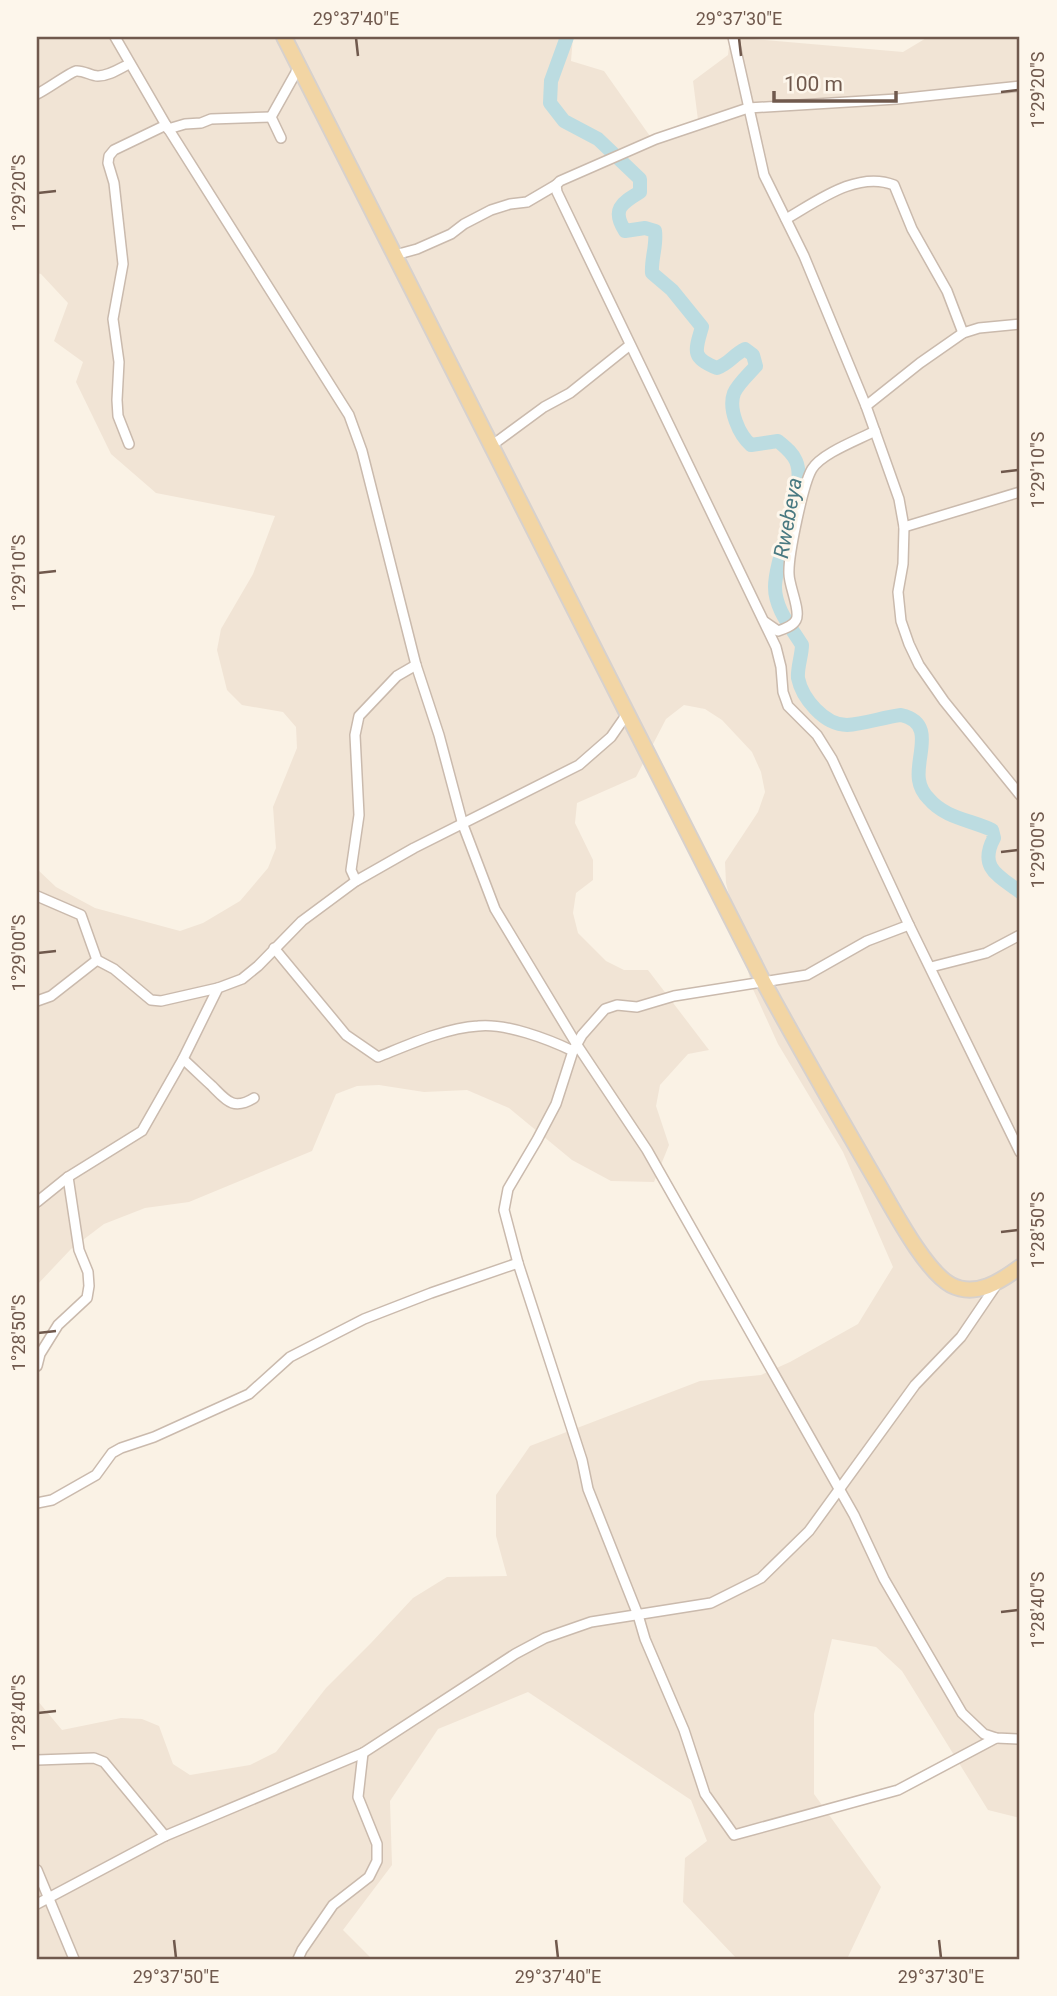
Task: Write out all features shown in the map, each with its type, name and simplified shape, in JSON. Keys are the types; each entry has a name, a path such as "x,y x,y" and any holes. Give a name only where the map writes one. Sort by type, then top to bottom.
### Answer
{"main road":[{"path":"284,37 763,981 892,1207 935,1274 954,1286 982,1288 997,1284 1020,1267"}],"street":[{"path":"115,37 167,127 349,415 362,451 416,665 464,825 495,909 575,1048 647,1150 854,1515 884,1579 962,1713 984,1734 996,1738 1020,1739"},
{"path":"733,37 764,175 804,256 866,406 899,499 904,527 903,565 898,592 901,621 909,643 919,665 944,701 1020,795"},
{"path":"37,94 78,71 96,76 109,74 129,64"},
{"path":"271,117 299,67"},
{"path":"395,256 451,234 491,210 527,202 560,181 629,150 748,108 897,99 1020,86"},
{"path":"129,444 118,416 120,362 113,319 123,264 109,156 114,150 167,127 201,123 211,119 271,117"},
{"path":"271,117 281,138"},
{"path":"786,219 843,188 884,181 894,186 912,229 947,291 963,333"},
{"path":"556,186 776,647 783,692 788,706 817,735 832,759 909,925 1020,1152"},
{"path":"866,406 963,333 979,328 1020,324"},
{"path":"491,446 544,407 570,393 630,345"},
{"path":"763,621 778,631 786,629 796,621 798,610 789,573 799,512 812,468 823,457 875,431"},
{"path":"904,527 1020,492"},
{"path":"356,881 351,870 359,815 355,735 359,716 397,676 416,665"},
{"path":"37,896 81,915 97,960 151,1000 162,1001 218,988 242,979 302,920 356,881 414,848 579,765 611,737 627,714"},
{"path":"909,925 867,941 807,975 674,996 637,1007 617,1005 605,1009 582,1035 575,1048 556,1104 508,1189 504,1210 518,1263 582,1460 588,1489 645,1639 684,1730 705,1794 734,1835 898,1790 996,1738"},
{"path":"931,967 986,953 1020,934"},
{"path":"275,948 346,1035 378,1057 424,1039 477,1026 496,1026 575,1048"},
{"path":"37,1001 51,996 97,960"},
{"path":"37,1202 68,1177 142,1131 183,1059 218,988"},
{"path":"183,1059 224,1100 236,1104 246,1103 254,1098"},
{"path":"37,1366 40,1354 58,1325 87,1298 89,1286 88,1272 79,1251 68,1177"},
{"path":"37,1503 52,1500 96,1475 112,1453 121,1448 154,1437 249,1394 290,1357 364,1320 518,1263"},
{"path":"37,1904 165,1836 363,1753 545,1638 591,1622 711,1603 761,1578 809,1531 838,1487 915,1385 961,1337 997,1284"},
{"path":"298,1959 333,1905 369,1877 377,1861 377,1844 358,1797 363,1753"},
{"path":"37,1760 94,1758 104,1762 165,1836"},
{"path":"37,1870 74,1959"}],"shaded area":[{"path":"37,37 573,37 571,61 604,71 652,139 698,120 693,81 728,55 730,37 903,52 928,37 1020,37 1020,1818 988,1810 902,1671 876,1647 832,1639 814,1714 814,1794 881,1887 847,1959 737,1959 683,1902 685,1858 707,1841 691,1800 528,1692 438,1729 390,1801 392,1865 343,1930 372,1959 37,1959 37,1700 62,1730 121,1718 142,1719 159,1726 173,1764 190,1775 250,1765 276,1752 326,1688 413,1598 447,1577 507,1576 496,1536 496,1495 530,1446 700,1381 761,1375 790,1362 858,1324 893,1267 843,1152 778,1044 752,987 726,883 725,862 758,812 765,792 761,772 752,752 722,720 705,709 684,705 666,719 636,777 577,803 575,823 593,860 593,880 576,893 573,913 578,933 606,961 624,970 648,970 709,1050 688,1054 660,1085 656,1106 669,1145 654,1182 611,1181 572,1160 509,1108 467,1090 424,1092 379,1085 357,1086 336,1094 312,1151 189,1202 145,1208 104,1224 71,1249 37,1285 37,869 56,887 95,908 180,931 203,923 240,901 268,868 276,848 273,807 297,748 296,727 283,712 242,705 227,690 217,650 221,629 253,574 275,516 156,493 111,454 76,382 83,362 54,341 68,303 37,273"}],"waterway":[{"name":"Rwebeya","path":"567,37 551,81 550,103 564,121 598,139 640,179 640,192 624,203 619,212 625,231 645,228 655,231 652,273 672,290 702,327 697,353 703,361 717,368 745,349 753,355 756,366 734,393 732,406 736,421 742,435 751,445 778,441 796,461 799,473 798,488 775,587 781,610 802,645 798,678 804,694 815,709 838,724 847,725 901,715 912,719 921,733 919,771 924,793 943,810 992,830 994,838 988,857 990,864 998,876 1020,892"}]}
